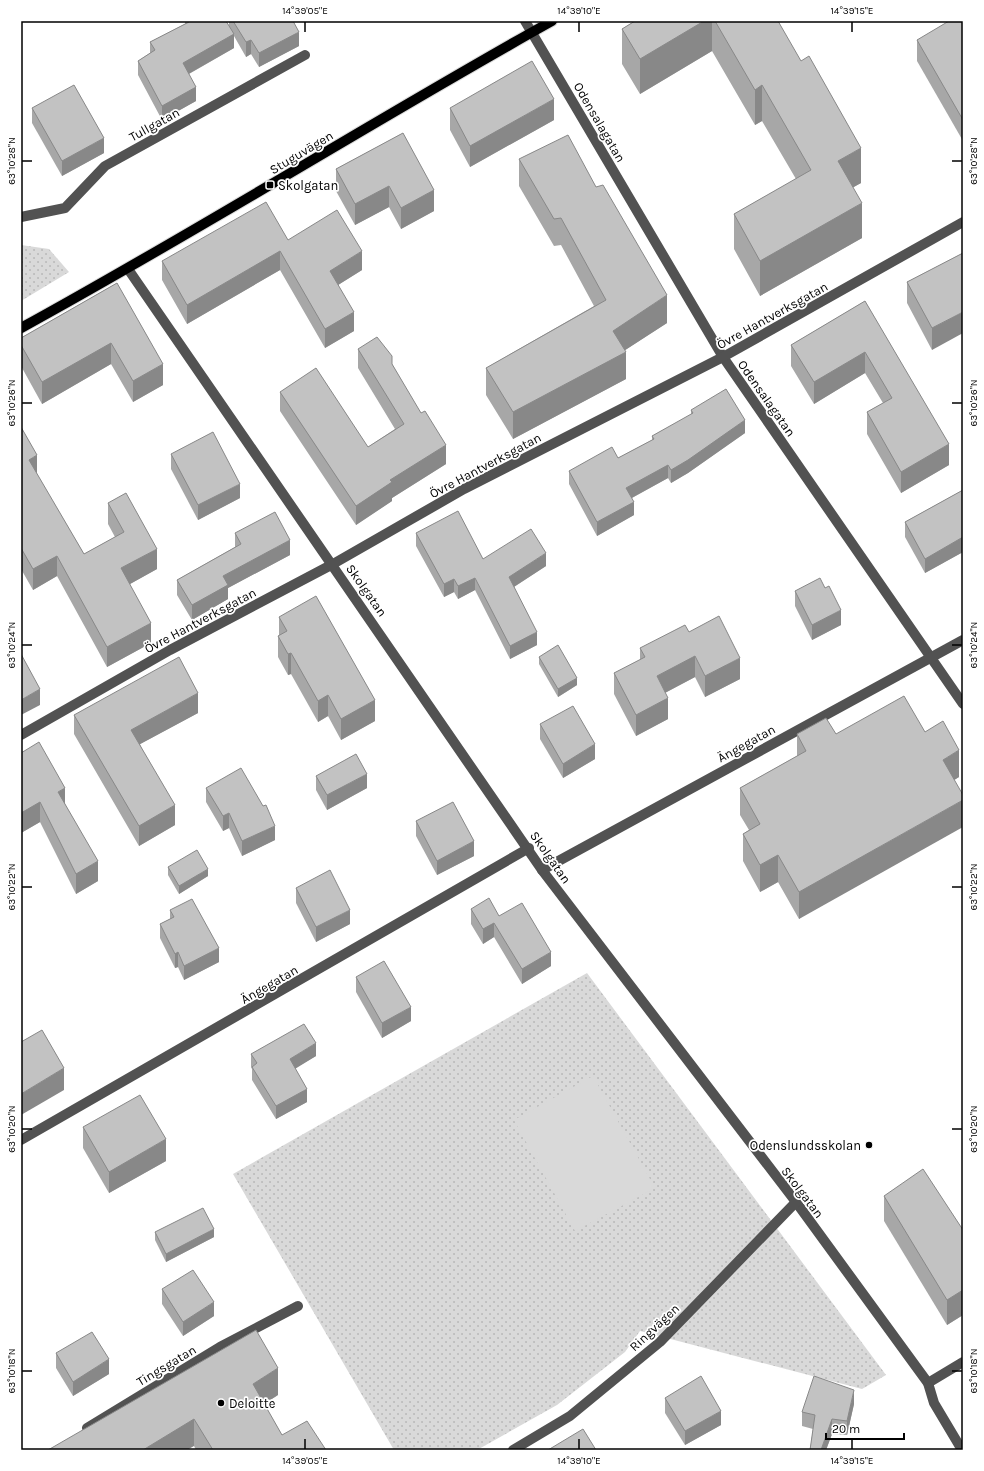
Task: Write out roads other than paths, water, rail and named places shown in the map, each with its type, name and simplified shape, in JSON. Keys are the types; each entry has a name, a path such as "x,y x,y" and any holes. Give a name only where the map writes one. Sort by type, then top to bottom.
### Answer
{"main road":[{"name":"Stuguvägen","path":"21,328 128,269 416,99 552,21"}],"street":[{"name":"Odensalagatan","path":"525,21 723,357 963,704"},
{"name":"Tullgatan","path":"21,217 65,208 105,166 305,55"},
{"name":"Övre Hantverksgatan","path":"21,734 170,650 333,564 464,489 723,357 963,222"},
{"name":"Skolgatan","path":"128,269 529,848 542,870 796,1202 928,1383 934,1403 962,1450"},
{"name":"Ängegatan","path":"542,870 963,640"},
{"name":"Ängegatan","path":"21,1140 529,848"},
{"name":"Ringvägen","path":"513,1450 570,1416 660,1342 796,1202"},
{"name":"Tingsgatan","path":"77,1434 220,1347 298,1306"},
{"path":"928,1383 963,1362"}],"place":[{"name":"Skolgatan","path":"270,185"},
{"name":"Odenslundsskolan","path":"869,1145"},
{"name":"Deloitte","path":"221,1403"}]}
